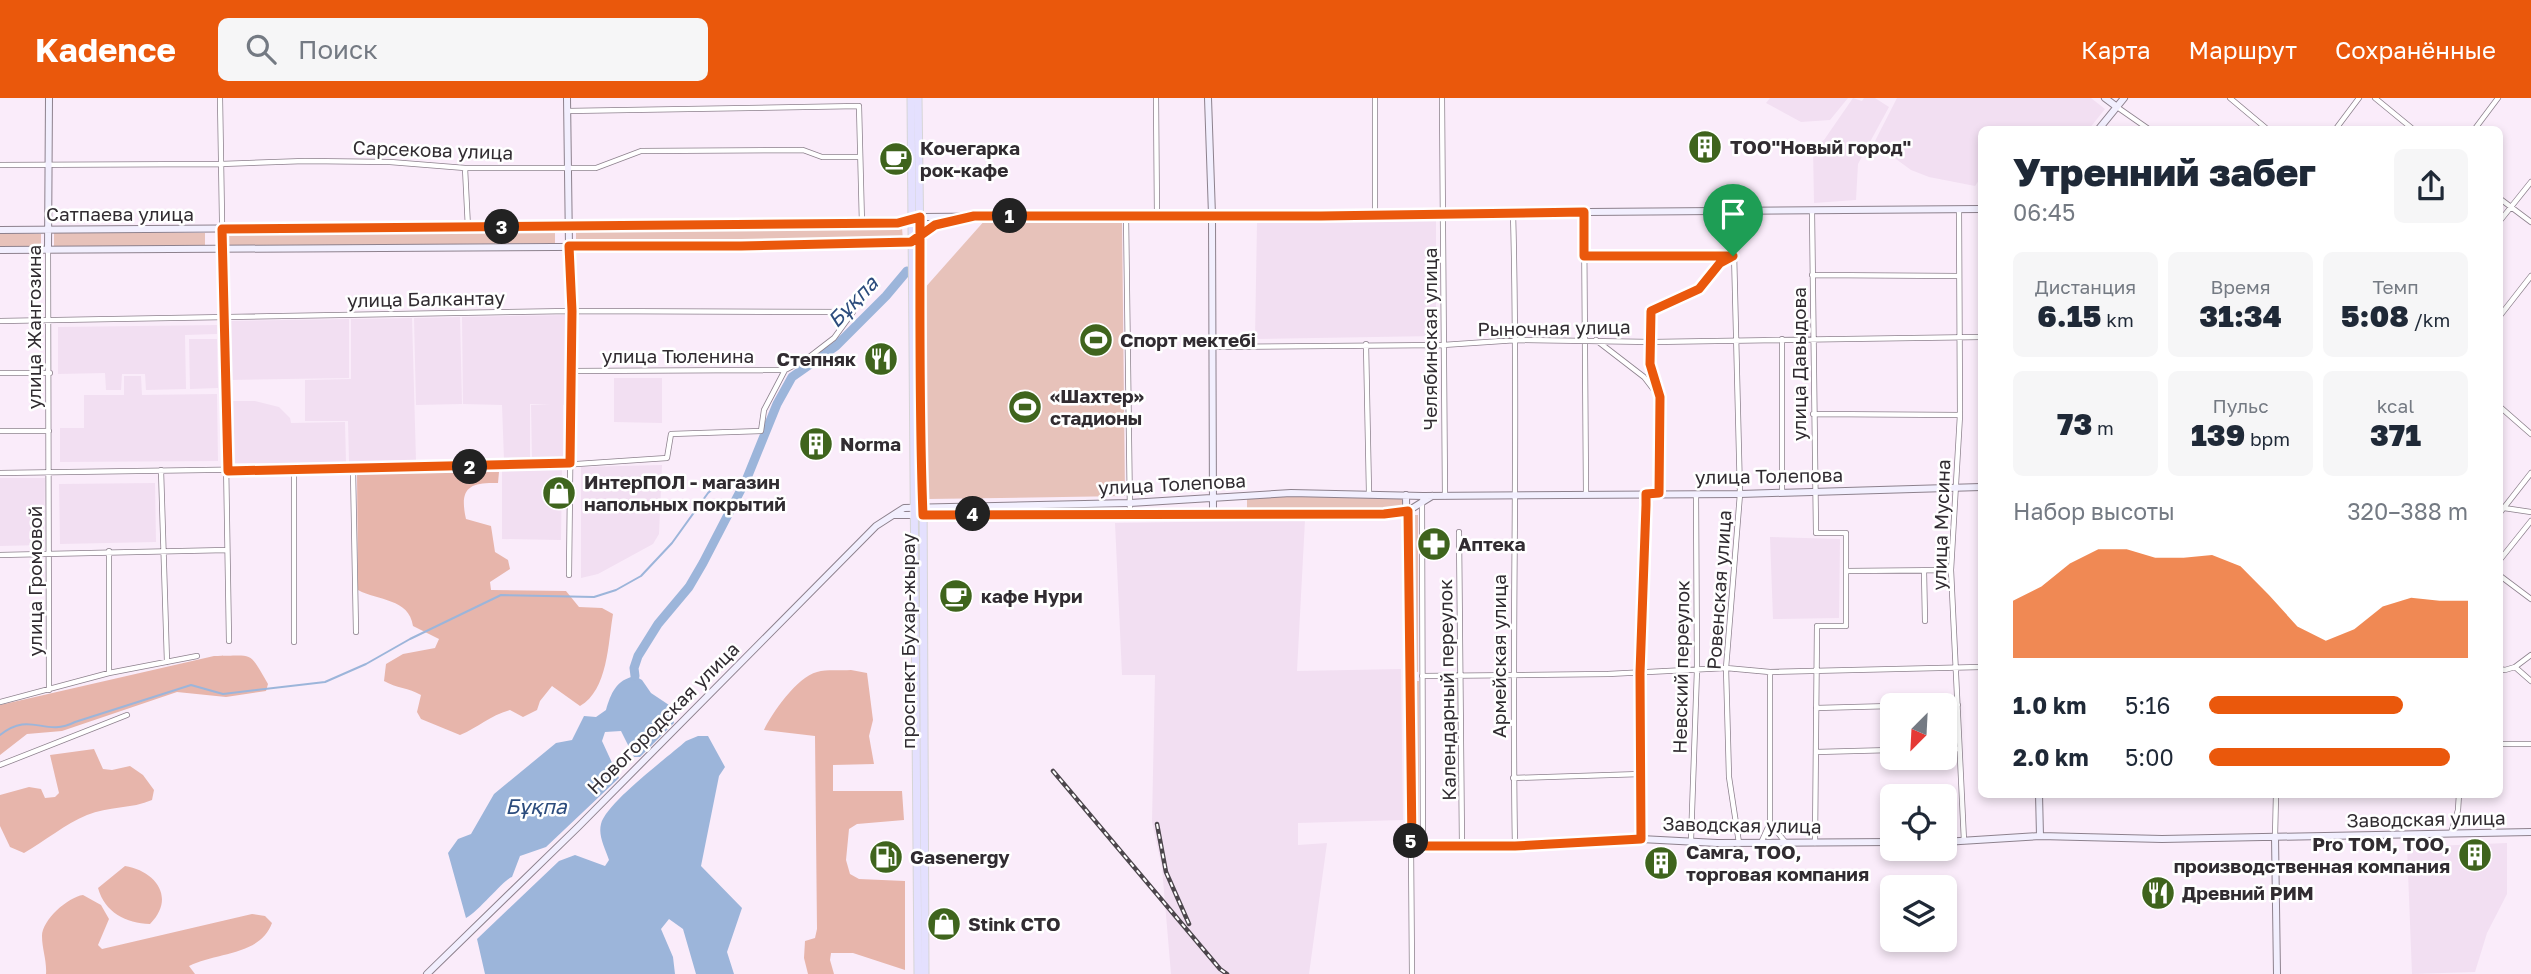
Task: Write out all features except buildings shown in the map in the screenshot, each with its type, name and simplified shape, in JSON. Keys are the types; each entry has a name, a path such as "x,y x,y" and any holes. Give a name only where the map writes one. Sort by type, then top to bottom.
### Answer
{"main road":[{"name":"проспект Бухар-жырау","path":"911,98 914,510 925,974"},
{"name":"проспект Бухар-жырау","path":"918,98 923,510 918,974"}],"street":[{"name":"улица Жангозина","path":"49,98 49,472"},
{"path":"220,98 229,641"},
{"path":"567,98 572,311 569,575"},
{"path":"1156,98 1157,216"},
{"path":"1209,98 1213,513"},
{"path":"1375,98 1375,216"},
{"name":"Челябинская улица","path":"1442,98 1445,496"},
{"path":"2105,98 2144,126"},
{"path":"2101,126 2124,98"},
{"path":"2230,98 2263,126"},
{"path":"2338,126 2359,98"},
{"path":"2375,98 2409,126"},
{"path":"2477,126 2496,99"},
{"path":"567,111 859,106 862,224"},
{"name":"Сарсекова улица","path":"0,164 390,162 465,167 596,168 641,151 803,150 822,157 859,157"},
{"path":"465,167 468,228"},
{"path":"2503,217 2531,182"},
{"path":"2503,201 2531,222"},
{"name":"Сатпаева улица","path":"0,230 862,224 898,223 920,217 1375,216 1978,209"},
{"name":"улица Мусина","path":"1959,210 1960,415 1951,570 1964,842"},
{"name":"улица Давыдова","path":"1812,211 1816,533 1846,533 1847,571 1846,626 1817,626 1815,843"},
{"path":"1584,212 1586,494"},
{"name":"Ровенская улица","path":"1733,212 1740,494 1726,667 1729,778 1739,843"},
{"name":"Армейская улица","path":"1513,213 1517,340 1513,676 1515,846"},
{"path":"1126,215 1130,513"},
{"path":"911,242 935,225 961,217"},
{"name":"Сатпаева улица","path":"0,250 222,251 911,242"},
{"path":"1584,256 1733,256"},
{"path":"1659,493 1660,397 1650,364 1651,311 1699,289 1720,263 1733,256"},
{"path":"1812,275 1958,276"},
{"path":"2503,312 2531,276"},
{"name":"улица Балкантау","path":"0,321 572,311 853,312 834,338 808,358 785,370"},
{"name":"Рыночная улица","path":"1211,348 1443,345 1517,340 1652,342 1978,337"},
{"path":"1782,339 1782,491"},
{"path":"1596,340 1644,377 1660,397"},
{"path":"1366,344 1369,493"},
{"path":"0,473 353,470 667,458 671,435 761,431 765,410 785,370"},
{"name":"улица Тюленина","path":"572,371 785,370"},
{"path":"0,373 50,373"},
{"path":"2503,410 2531,433"},
{"path":"1813,415 1960,415"},
{"path":"0,431 49,430"},
{"path":"161,470 167,662"},
{"path":"294,470 294,642"},
{"path":"353,470 356,632"},
{"name":"улица Громовой","path":"49,472 49,690"},
{"path":"2531,473 2504,508 2531,512"},
{"name":"улица Толепова","path":"914,510 1384,514 1408,511 1432,496 1740,494 1978,487"},
{"name":"улица Толепова","path":"923,510 1130,503 1291,493 1369,493 1406,495 1422,500"},
{"path":"1641,839 1640,673 1646,494"},
{"name":"Невский переулок","path":"1691,840 1697,670 1696,494"},
{"path":"1406,495 1412,974"},
{"path":"1422,500 1423,846"},
{"name":"Новогородская улица","path":"427,974 588,817 876,526 897,510 914,510"},
{"path":"2503,556 2531,521"},
{"name":"Календарный переулок","path":"1459,532 1462,847"},
{"path":"0,555 227,550"},
{"path":"109,551 109,674"},
{"path":"1847,571 1951,570"},
{"path":"1924,571 1925,621"},
{"path":"2503,578 2531,599"},
{"path":"2503,668 2515,667 2531,655"},
{"path":"0,702 109,674 197,656"},
{"path":"1422,676 1640,673 1726,667 1770,672 1978,667"},
{"path":"2515,667 2531,681"},
{"path":"1760,843 1770,823 1770,672"},
{"path":"1816,708 1880,706"},
{"path":"0,765 127,715"},
{"path":"2503,744 2531,744"},
{"path":"1816,752 1880,750"},
{"path":"1513,779 1641,774"},
{"path":"2039,798 2040,836"},
{"path":"2276,798 2277,974"},
{"path":"2451,834 2459,798"},
{"path":"1770,823 1786,843"},
{"name":"Заводская улица","path":"1957,842 2040,836 2162,839 2531,832"},
{"name":"Заводская улица","path":"1412,846 1515,846 1641,839 1739,843 1880,842"}],"shaded area":[{"path":"1770,98 1848,98 1830,120 1801,122 1766,103"},
{"path":"1853,98 1862,101 1864,98 1875,98 1889,107 1858,164 1856,200 1814,203 1813,147 1824,140"},
{"path":"1897,98 2091,98 2105,109 2091,126 1978,126 1978,182 1975,186 1929,177 1911,170 1874,143"},
{"name":"«Шахтер» стадионы","path":"1122,218 1125,496 928,499 923,290 986,219"},
{"path":"1436,220 1436,336 1255,339 1257,223"},
{"path":"902,228 903,240 576,243 576,231"},
{"path":"555,231 555,243 228,246 228,234"},
{"path":"54,232 205,233 205,247 54,246"},
{"path":"0,233 41,234 41,246 0,246"},
{"path":"565,315 567,404 563,405 564,459 532,459 531,405 551,405 530,404 530,459 504,460 502,405 463,404 462,317"},
{"path":"460,317 462,404 416,405 414,318"},
{"path":"412,318 416,461 349,462 348,421 305,421 305,380 351,379 351,319"},
{"path":"349,319 349,378 231,380 230,321"},
{"path":"217,325 217,334 185,335 186,389 146,390 145,374 122,374 121,390 106,390 105,373 58,374 58,327"},
{"path":"189,339 217,339 218,388 190,389"},
{"path":"124,376 141,376 142,395 217,394 218,461 60,462 60,428 84,428 84,395 124,395"},
{"path":"614,378 662,378 662,423 614,422"},
{"path":"233,401 255,401 279,407 290,418 291,423 345,422 346,463 235,463"},
{"path":"662,465 659,534 653,544 598,574 581,578 581,467"},
{"path":"502,470 562,470 561,540 502,539"},
{"path":"499,472 498,483 473,486 468,489 464,500 466,519 491,526 495,552 508,560 510,569 490,582 491,590 566,591 579,607 602,608 613,614 608,652 596,689 580,706 552,686 540,701 537,710 523,717 510,710 460,735 421,719 417,712 421,695 384,681 386,664 403,654 435,648 439,639 413,626 406,610 399,605 358,590 357,473"},
{"path":"0,478 45,478 44,545 0,546"},
{"path":"155,483 156,542 60,544 59,484"},
{"path":"1288,496 1402,497 1403,508 1247,510 1247,499"},
{"path":"1414,515 1418,515 1418,672 1414,672"},
{"path":"1305,520 1297,671 1401,669 1403,820 1298,823 1298,845 1327,843 1309,974 1171,974 1162,868 1152,822 1155,675 1122,675 1115,523"},
{"path":"1770,537 1840,539 1839,618 1773,619"},
{"path":"214,656 249,657 268,684 266,691 226,697 177,692 62,731 27,734 0,755 0,705"},
{"path":"851,670 867,673 873,720 869,736 874,764 833,765 833,791 902,791 904,820 857,824 849,829 846,860 850,874 859,879 905,881 905,970 853,953 831,953 834,974 808,974 804,958 805,941 815,938 817,929 815,736 764,730 786,696 809,675"},
{"path":"1414,681 1419,681 1419,830 1414,830"},
{"path":"94,749 103,769 130,766 143,775 154,790 152,800 87,815 24,853 10,847 0,826 0,795 29,787 41,789 45,798 55,797 59,793 50,755"},
{"path":"2507,843 2507,894 2487,933 2475,972 2412,974 2407,847"},
{"path":"125,866 146,874 159,887 161,905 150,924 125,919 111,910 101,897 98,888"},
{"path":"83,895 101,905 109,919 98,945 102,949 252,914 265,916 272,923 258,942 236,952 189,966 195,974 46,974 42,936 46,923 70,900"}],"water":[{"name":"Бұқпа","path":"635,676 642,680 651,693 669,705 674,723 640,757 634,757 621,731 605,732 602,741 619,778 546,847 520,856 512,877 466,918 448,853 458,839 471,834 494,794 556,743 572,740 584,716 596,717 606,710 615,688"},
{"path":"698,736 708,736 725,767 719,776 701,866 742,908 727,952 734,974 696,974 683,929 669,919 661,929 673,957 675,974 485,974 477,939 559,861 575,855 605,866 609,860 600,828 605,815 653,769 686,741"}],"waterway":[{"name":"Бұқпа","path":"635,676 634,668 638,656 658,624 689,587 703,563 747,478 777,404 792,377 836,346 907,271"},
{"path":"0,735 20,725 64,726 191,685 223,694 325,682 501,595 594,597 616,590 641,576 672,543 716,486 744,482"}],"railway":[{"path":"1053,771 1227,974"},
{"path":"1157,824 1166,872 1189,924"}],"place":[{"name":"ТОО\"Новый город\"","path":"1705,147"},
{"name":"Кочегарка рок-кафе","path":"896,159"},
{"name":"Спорт мектебі","path":"1096,340"},
{"name":"Степняк","path":"881,359"},
{"name":"«Шахтер» стадионы","path":"1025,407"},
{"name":"Norma","path":"816,444"},
{"name":"ИнтерПОЛ - магазин напольных покрытий","path":"559,493"},
{"name":"Аптека","path":"1434,544"},
{"name":"кафе Нури","path":"956,596"},
{"name":"Pro TOM, ТОО, производственная компания","path":"2475,855"},
{"name":"Gasenergy","path":"886,857"},
{"name":"Самга, ТОО, торговая компания","path":"1661,863"},
{"name":"Древний РИМ","path":"2158,893"},
{"name":"Stink СТО","path":"944,924"}],"route":[{"path":"1733,256 1584,256 1584,212 1267,217 974,216 935,225 920,238 911,242 569,246 572,311 570,463 228,471 222,229 898,223 920,217 920,238 921,354 923,477 923,515 1384,514 1408,511 1412,846 1515,846 1641,839 1640,673 1646,494 1659,493 1660,480 1660,397 1650,364 1651,311 1699,289 1720,263 1733,256"}]}
